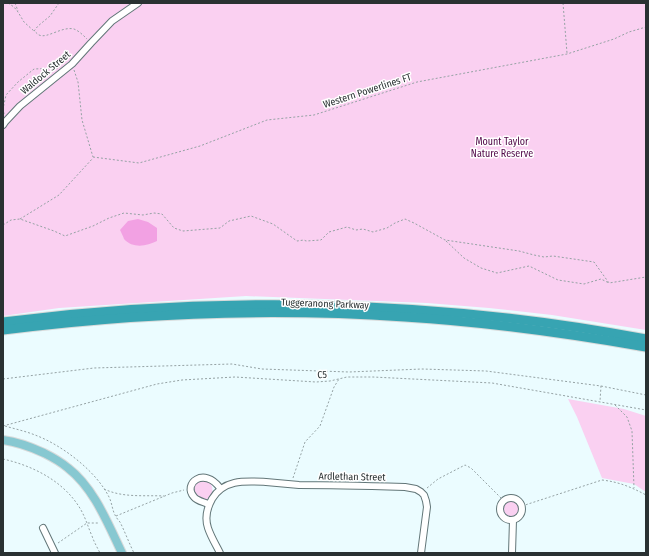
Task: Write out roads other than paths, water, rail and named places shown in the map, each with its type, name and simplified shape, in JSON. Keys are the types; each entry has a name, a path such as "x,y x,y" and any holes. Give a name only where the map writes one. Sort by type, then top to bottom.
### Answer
{"highway":[{"name":"Tuggeranong Parkway","path":"3,322 152,308 282,305 335,306 389,308 483,316 574,327 646,339"},
{"name":"Tuggeranong Parkway","path":"3,330 86,320 211,313 342,314 465,322 568,334 646,347"}],"main road":[{"path":"3,440 32,447 68,467 80,479 97,502 122,553"}],"street":[{"name":"Waldock Street","path":"4,124 20,106 70,66 112,21 138,3"},
{"path":"208,504 195,498 192,494 192,484 195,480 202,477 210,479 220,488 208,504 207,510 208,527 220,553"},
{"name":"Ardlethan Street","path":"220,488 237,482 249,481 291,484 405,487 416,489 424,495 427,507 421,553"},
{"path":"508,498 514,498 519,501 522,506 520,516 513,520 506,520 502,517 499,510 503,500 508,498"},
{"path":"512,553 513,520"},
{"path":"43,528 55,553"}],"park label":[{"name":"Mount Taylor Nature Reserve","path":"502,146"}]}
